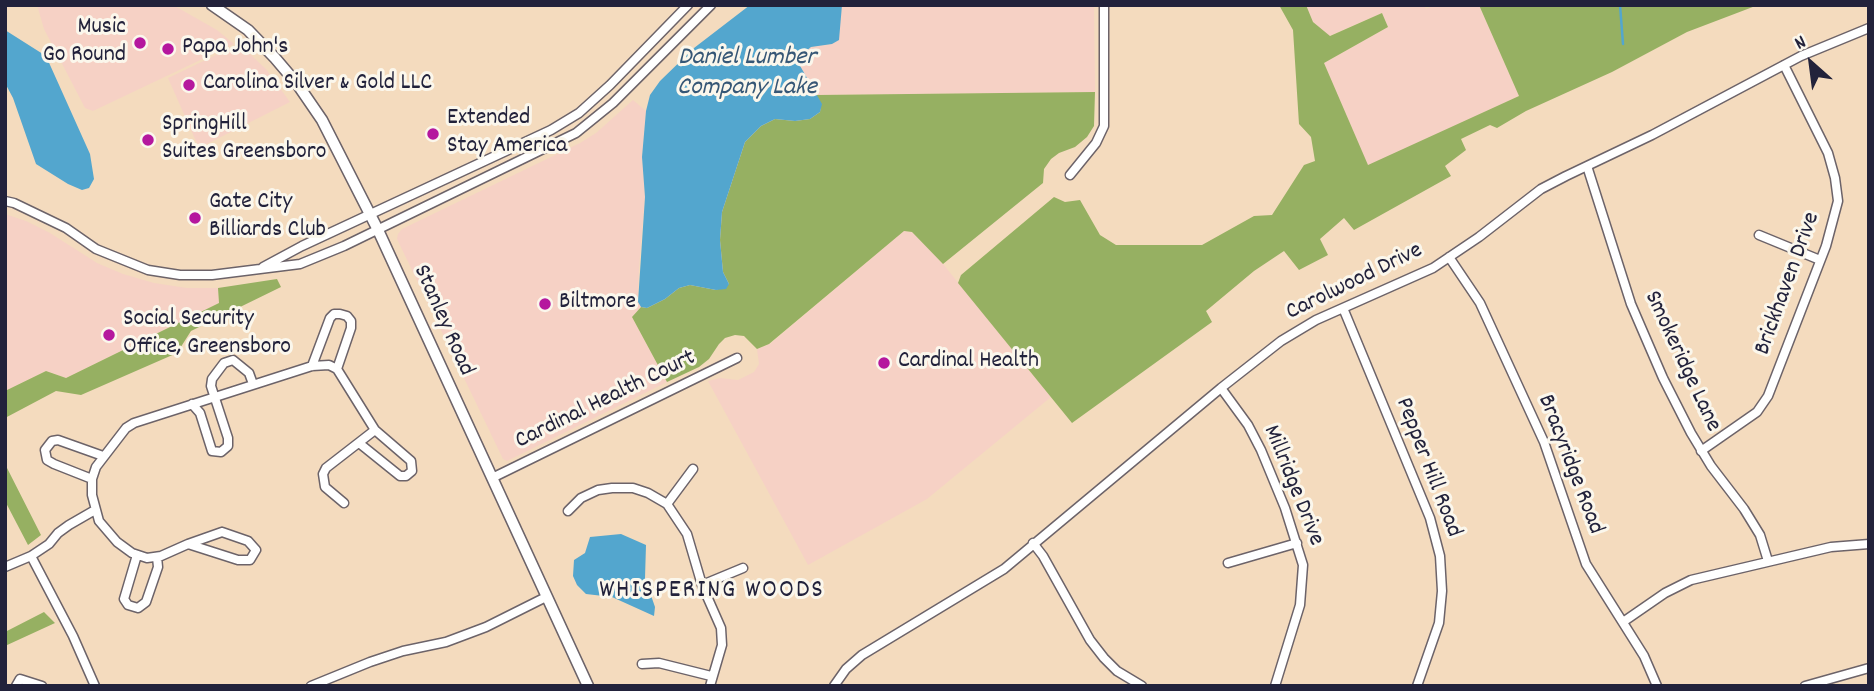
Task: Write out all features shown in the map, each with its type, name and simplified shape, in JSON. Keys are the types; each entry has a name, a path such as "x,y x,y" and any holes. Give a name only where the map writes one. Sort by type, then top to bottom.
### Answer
{"street":[{"name":"Stanley Road","path":"212,5 248,30 298,85 321,120 378,230 588,686"},
{"path":"263,267 369,214 551,130 579,113 688,5"},
{"path":"5,201 66,228 96,249 148,270 180,275 212,275 300,264 378,230 576,133 613,103 711,5"},
{"path":"1070,175 1096,143 1104,126 1104,5"},
{"name":"Carolwood Drive","path":"834,686 846,669 862,655 1004,569 1281,341 1316,320 1433,268 1479,237 1541,189 1653,135 1784,65 1869,28"},
{"name":"Brickhaven Drive","path":"1701,451 1757,412 1768,396 1820,260 1838,201 1828,153 1784,65"},
{"name":"Smokeridge Lane","path":"1587,166 1631,304 1672,396 1701,451 1744,509 1760,536 1768,561"},
{"path":"1759,235 1820,260"},
{"name":"Bracyridge Road","path":"1449,257 1480,303 1544,442 1586,564 1644,656 1657,686"},
{"name":"Pepper Hill Road","path":"1343,308 1430,518 1440,556 1442,591 1439,623 1417,686"},
{"path":"312,366 330,318 334,314 340,314 351,321 351,328 337,369"},
{"name":"Cardinal Health Court","path":"492,478 737,358"},
{"path":"192,404 200,413 212,451 221,452 228,446 228,438 211,386 212,379 225,363 233,360 249,373 253,384"},
{"path":"188,544 238,560 250,560 256,551 247,541 222,533 188,544 157,557 147,558 137,555 117,541 99,521 95,510 92,479 103,456 134,423 312,366 329,365 337,369 375,430 411,461 412,471 406,476 400,476 359,443"},
{"name":"Millridge Drive","path":"1221,388 1248,425 1261,450 1303,565 1300,605 1275,686"},
{"path":"344,503 325,487 323,474 326,468 375,430"},
{"path":"92,479 47,460 45,450 52,441 58,440 103,456"},
{"path":"667,504 693,469"},
{"path":"568,511 581,498 598,490 612,488 633,488 667,504 687,534 702,585 721,628 722,645 710,686"},
{"path":"5,567 31,556 49,544 69,524 95,510"},
{"path":"1033,543 1090,640 1117,671 1142,686"},
{"path":"1228,563 1297,543"},
{"path":"1623,622 1665,593 1691,580 1831,547 1869,544"},
{"path":"137,555 124,599 128,605 138,608 146,602 158,567 157,557"},
{"path":"31,556 73,636 95,686"},
{"path":"702,585 743,568"},
{"path":"311,686 370,662 403,651 446,642 486,627 547,597"},
{"path":"642,664 659,663 711,676"},
{"path":"1805,686 1869,668"},
{"path":"16,686 20,679 43,686"}],"shaded area":[{"path":"37,5 173,5 217,30 234,44 93,111 85,108 44,29"},
{"path":"842,5 1094,5 1095,92 816,95 799,64 799,57 811,47 832,44 838,40"},
{"path":"1306,5 1424,5 1426,9 1435,5 1479,5 1519,96 1368,166 1324,63 1388,27 1382,13 1329,36 1313,22"},
{"path":"239,44 266,69 290,102 199,148 168,78"},
{"path":"633,100 646,111 642,157 645,197 638,301 641,307 632,317 667,382 507,461 503,459 397,239 398,234 402,229 580,143 596,133"},
{"path":"5,214 50,233 97,263 123,274 154,283 187,288 218,288 219,303 66,378 46,371 5,391"},
{"path":"904,231 912,232 943,264 1051,397 927,499 808,565 708,381 720,378 738,380 754,372 759,364 757,349 770,344"}],"green space":[{"path":"1279,5 1306,5 1313,22 1330,36 1382,13 1388,27 1324,63 1368,165 1519,96 1479,5 1758,5 1687,32 1497,128 1490,125 1461,139 1466,150 1445,166 1451,176 1354,230 1344,218 1320,239 1328,255 1299,270 1284,251 1254,271 1206,311 1212,322 1072,423 958,283 961,275 1054,197 1065,202 1080,200 1100,235 1116,245 1202,245 1254,216 1272,215 1304,165 1315,161 1311,137 1299,124 1293,30"},
{"path":"1095,92 1094,126 1087,137 1075,147 1051,159 1044,169 1043,183 943,264 912,232 904,231 769,344 757,349 744,336 725,338 709,359 699,367 667,382 632,317 641,307 647,308 665,299 679,288 690,285 716,290 729,284 723,272 720,240 722,212 745,142 761,126 775,119 810,119 820,112 821,104 816,95"},
{"path":"277,279 281,287 191,331 177,353 81,395 56,391 5,418 5,391 46,371 66,378 219,303 218,288"},
{"path":"5,464 41,535 28,545 5,501"},
{"path":"44,612 55,623 5,646 5,632"}],"water":[{"name":"Daniel Lumber Company Lake","path":"750,5 842,5 839,40 832,44 811,47 799,57 799,64 822,104 820,112 810,119 775,119 761,126 745,142 722,212 720,240 723,272 729,284 726,289 690,285 679,288 647,308 641,307 638,302 645,197 642,157 650,95 660,81 694,48"},
{"path":"5,30 46,56 90,154 94,179 89,188 82,190 68,184 36,164 13,98 5,83"},
{"path":"621,534 646,545 645,578 655,607 654,616 612,597 586,594 573,576 574,560 585,553 590,537"}],"waterway":[{"path":"1620,5 1623,44"}],"place":[{"name":"Music Go Round","path":"140,43"},
{"name":"Papa John's","path":"168,49"},
{"name":"Carolina Silver & Gold LLC","path":"189,85"},
{"name":"Extended Stay America","path":"433,134"},
{"name":"SpringHill Suites Greensboro","path":"148,140"},
{"name":"Gate City Billiards Club","path":"195,218"},
{"name":"Biltmore","path":"545,304"},
{"name":"Social Security Office, Greensboro","path":"109,335"},
{"name":"Cardinal Health","path":"884,363"}],"district":[{"name":"WHISPERING WOODS","path":"712,592"}]}
